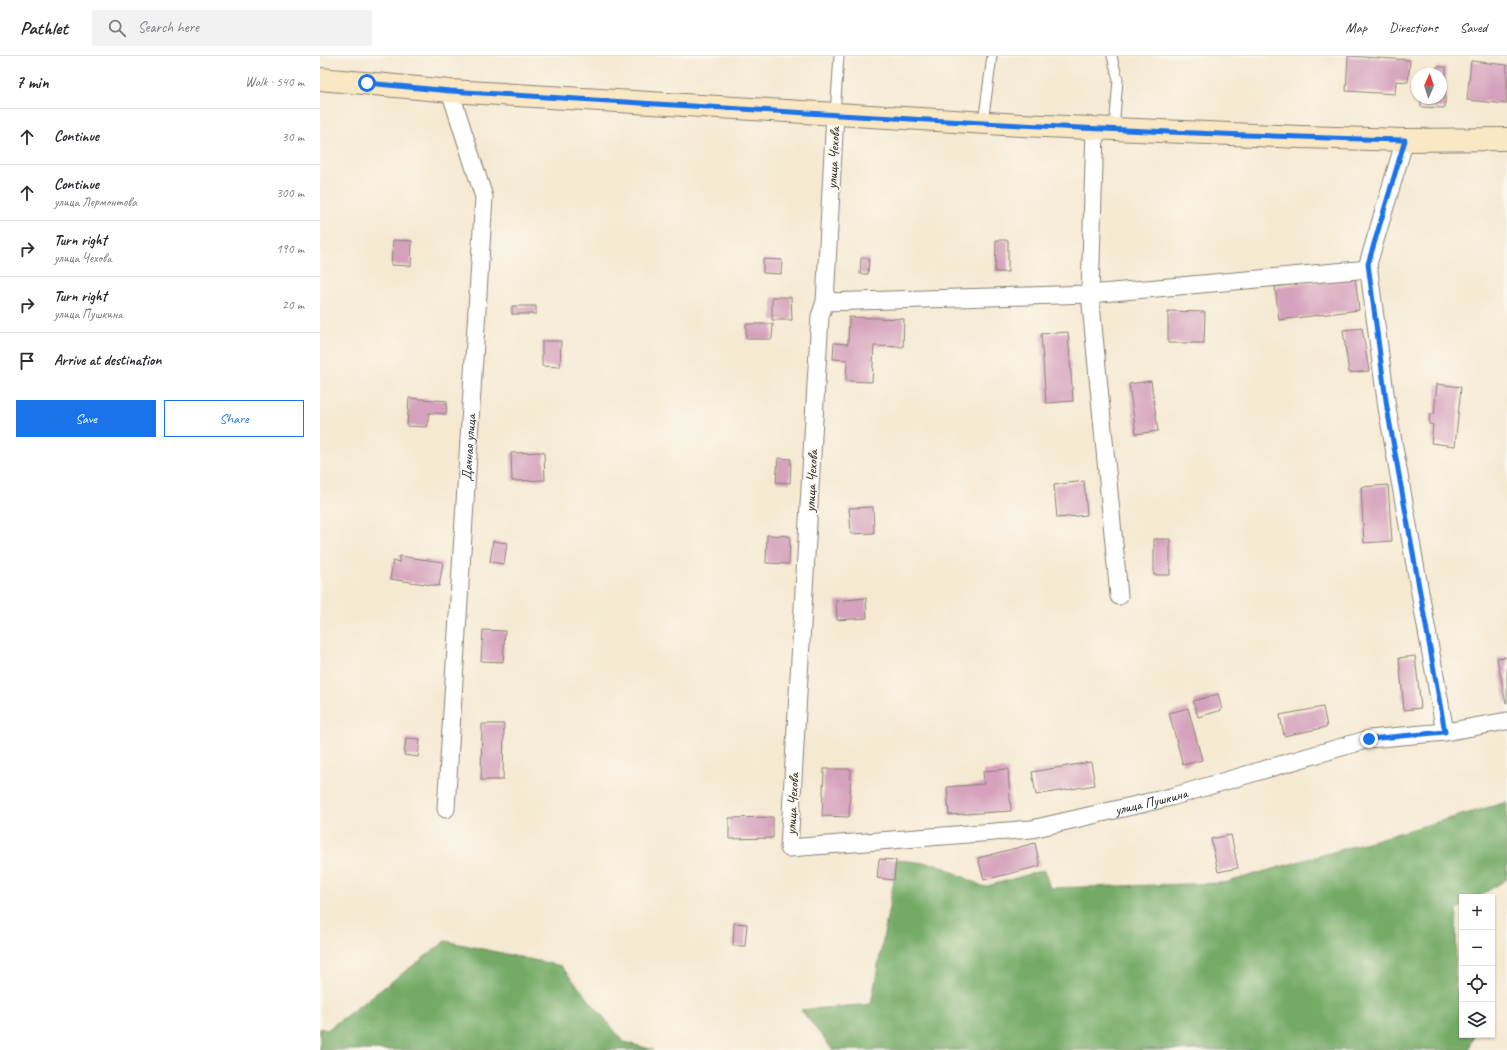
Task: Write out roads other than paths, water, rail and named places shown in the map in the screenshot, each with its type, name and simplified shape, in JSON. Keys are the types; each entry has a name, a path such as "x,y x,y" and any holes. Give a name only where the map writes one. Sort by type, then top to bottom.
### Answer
{"street":[{"path":"320,79 450,91 983,123 1301,137 1405,140 1507,139"},
{"name":"Дачная улица","path":"446,809 484,197 450,91"},
{"name":"улица Чехова","path":"789,848 820,316 825,302 835,115"},
{"path":"1105,129 1090,294 1119,596"},
{"path":"1405,140 1368,264 1387,408 1445,732"},
{"path":"825,302 1090,294 1369,269"},
{"name":"улица Пушкина","path":"789,848 1032,829 1171,797 1369,739 1445,732 1507,721"}],"lane":[{"path":"835,115 839,56"},
{"path":"983,123 992,56"},
{"path":"1105,129 1118,80 1112,56"}]}
